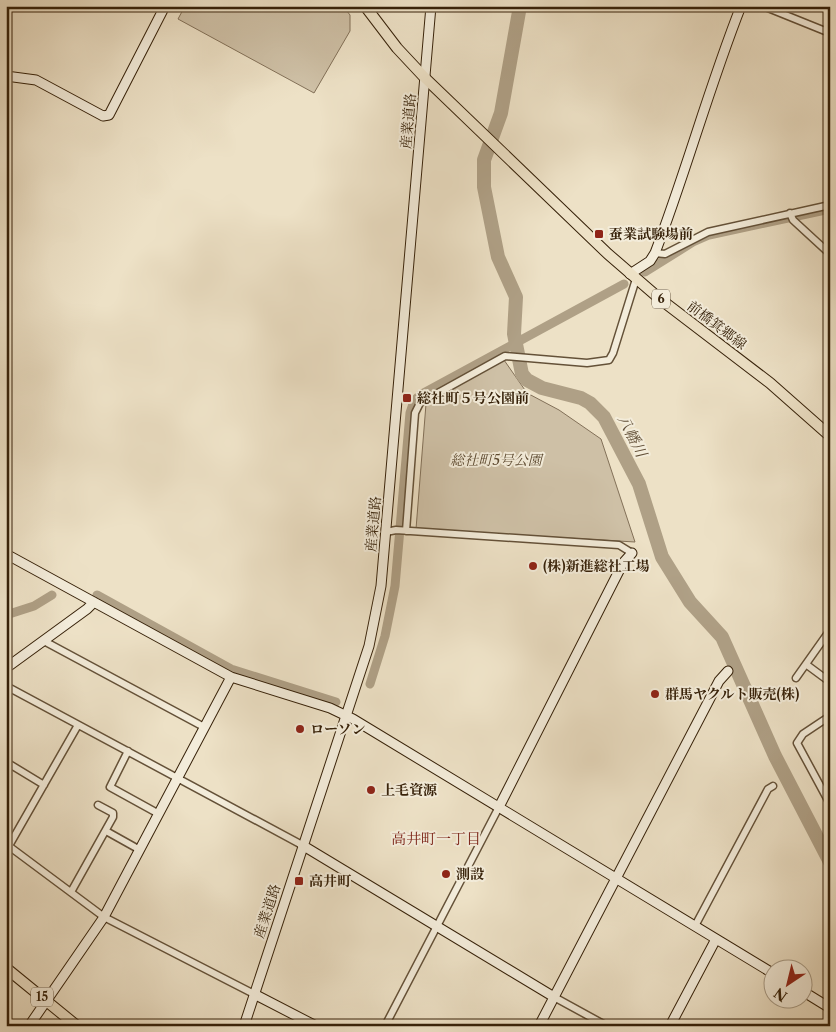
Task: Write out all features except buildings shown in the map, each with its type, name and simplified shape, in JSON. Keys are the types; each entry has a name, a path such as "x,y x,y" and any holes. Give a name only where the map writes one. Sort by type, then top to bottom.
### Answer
{"main road":[{"name":"6","path":"365,6 397,48 426,79"},
{"name":"前橋箕郷線","path":"426,79 633,276 770,383 830,436"},
{"name":"15","path":"6,968 77,1026"}],"street":[{"path":"6,76 36,80 100,115 109,115 165,6"},
{"name":"産業道路","path":"244,1026 369,646 381,586 431,6"},
{"path":"406,531 415,413 418,406 424,400 501,357 528,357 587,363 609,360 613,353 633,276 648,263 655,253 684,174 718,65 741,6"},
{"path":"763,6 830,33"},
{"path":"655,253 665,254 708,232 830,205"},
{"path":"790,214 792,220 830,254"},
{"path":"385,1026 623,563 632,553 619,545 406,531 386,532"},
{"path":"6,554 231,677 346,715 764,968"},
{"path":"6,668 94,602"},
{"path":"796,678 830,630"},
{"path":"44,641 204,727"},
{"path":"807,665 830,682"},
{"path":"539,1026 719,681 728,671"},
{"path":"29,1026 104,917 231,677"},
{"path":"6,686 302,845 554,997 607,1026"},
{"path":"830,716 803,734 797,743 830,804"},
{"path":"78,724 7,847 104,917 316,1026"},
{"path":"128,751 110,787 159,814"},
{"path":"6,762 44,785"},
{"path":"695,926 768,789 773,786"},
{"path":"71,892 106,831 113,813 98,805"},
{"path":"106,831 140,850"},
{"path":"670,1026 716,939"},
{"path":"814,998 830,1008"}],"green space":[{"path":"185,6 343,6 350,15 350,31 314,93 178,19"},
{"name":"総社町5号公園","path":"504,360 527,393 559,410 601,439 635,542 416,529 426,404"}],"waterway":[{"name":"八幡川","path":"520,6 501,113 484,160 484,187 498,257 516,297 514,334 522,374 527,380 542,388 581,398 590,403 604,417 639,484 662,557 690,602 722,637 775,756 830,862"},
{"path":"645,272 693,242 709,235 830,209"},
{"path":"370,684 385,636 395,586 410,413 414,401 420,395 624,284"},
{"path":"6,615 34,606 52,595"},
{"path":"97,595 231,669 336,702"}],"place":[{"name":"蚕業試験場前","path":"599,234"},
{"name":"総社町５号公園前","path":"407,398"},
{"name":"(株)新進総社工場","path":"533,566"},
{"name":"群馬ヤクルト販売(株)","path":"655,694"},
{"name":"ローソン","path":"300,729"},
{"name":"上毛資源","path":"371,790"},
{"name":"測設","path":"446,874"},
{"name":"高井町","path":"299,881"}],"district":[{"name":"高井町一丁目","path":"436,839"}]}
